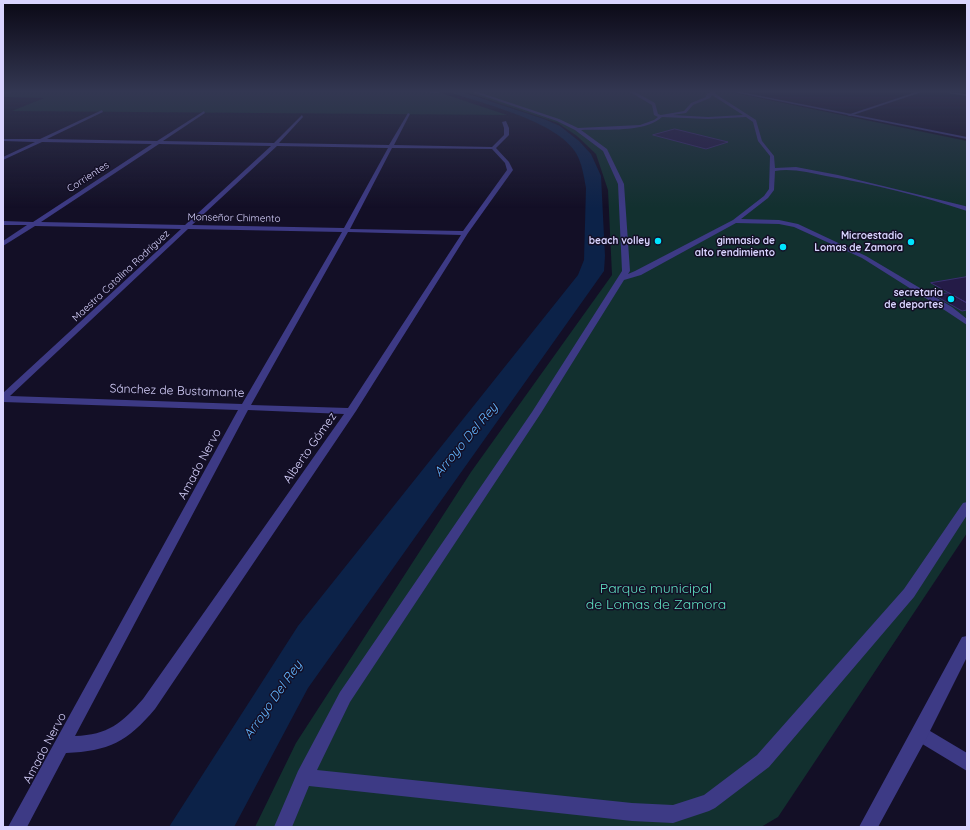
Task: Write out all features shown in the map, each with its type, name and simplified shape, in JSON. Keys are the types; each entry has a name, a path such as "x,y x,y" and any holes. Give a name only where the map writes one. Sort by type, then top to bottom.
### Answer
{"street":[{"path":"3,159 63,131"},
{"name":"Corrientes","path":"3,244 175,131"},
{"name":"Maestra Catalina Rodríguez","path":"3,398 188,227 288,131"},
{"name":"Amado Nervo","path":"17,827 245,407 346,230 399,131"},
{"path":"3,140 493,148 508,133 507,131"},
{"path":"283,827 326,730 345,697 536,413 623,278 626,271 621,184 604,150 578,131"},
{"path":"623,278 638,273 735,221 766,197 772,189 772,156 760,141 757,131"},
{"path":"930,131 967,138"},
{"name":"Alberto Gómez","path":"62,745 90,744 108,739 132,724 149,704 351,411 465,233 510,170 507,163 493,148"},
{"path":"772,170 785,168 806,170 849,178 967,209"},
{"path":"735,221 784,223 796,225 876,264 949,309 967,323"},
{"name":"Monseñor Chimento","path":"3,223 465,233"},
{"name":"Sánchez de Bustamante","path":"3,398 351,411"},
{"path":"304,777 632,812 673,814 709,802 763,761 909,593 967,506"},
{"path":"868,827 920,733 967,642"},
{"path":"920,733 967,763"}],"green space":[{"name":"Parque municipal de Lomas de Zamora","path":"569,131 917,131 967,141 967,533 778,817 761,827 255,827 296,743 471,472 612,275 608,190 596,154"}],"water":[{"name":"Arroyo Del Rey","path":"551,131 566,131 579,141 591,154 601,176 605,256 604,271 308,688 234,827 169,827 298,626 578,275 584,260 586,188 584,175 576,153 566,142"}],"building":[{"path":"669,131 682,131 728,142 706,149 653,135"},
{"path":"967,277 967,303 931,283"},
{"name":"secretaria de deportes","path":"949,293 967,303 967,310 962,311 934,295"}],"place":[{"name":"beach volley","path":"658,241"},
{"name":"Microestadio Lomas de Zamora","path":"911,242"},
{"name":"gimnasio de alto rendimiento","path":"783,247"},
{"name":"secretaria de deportes","path":"951,299"}]}
